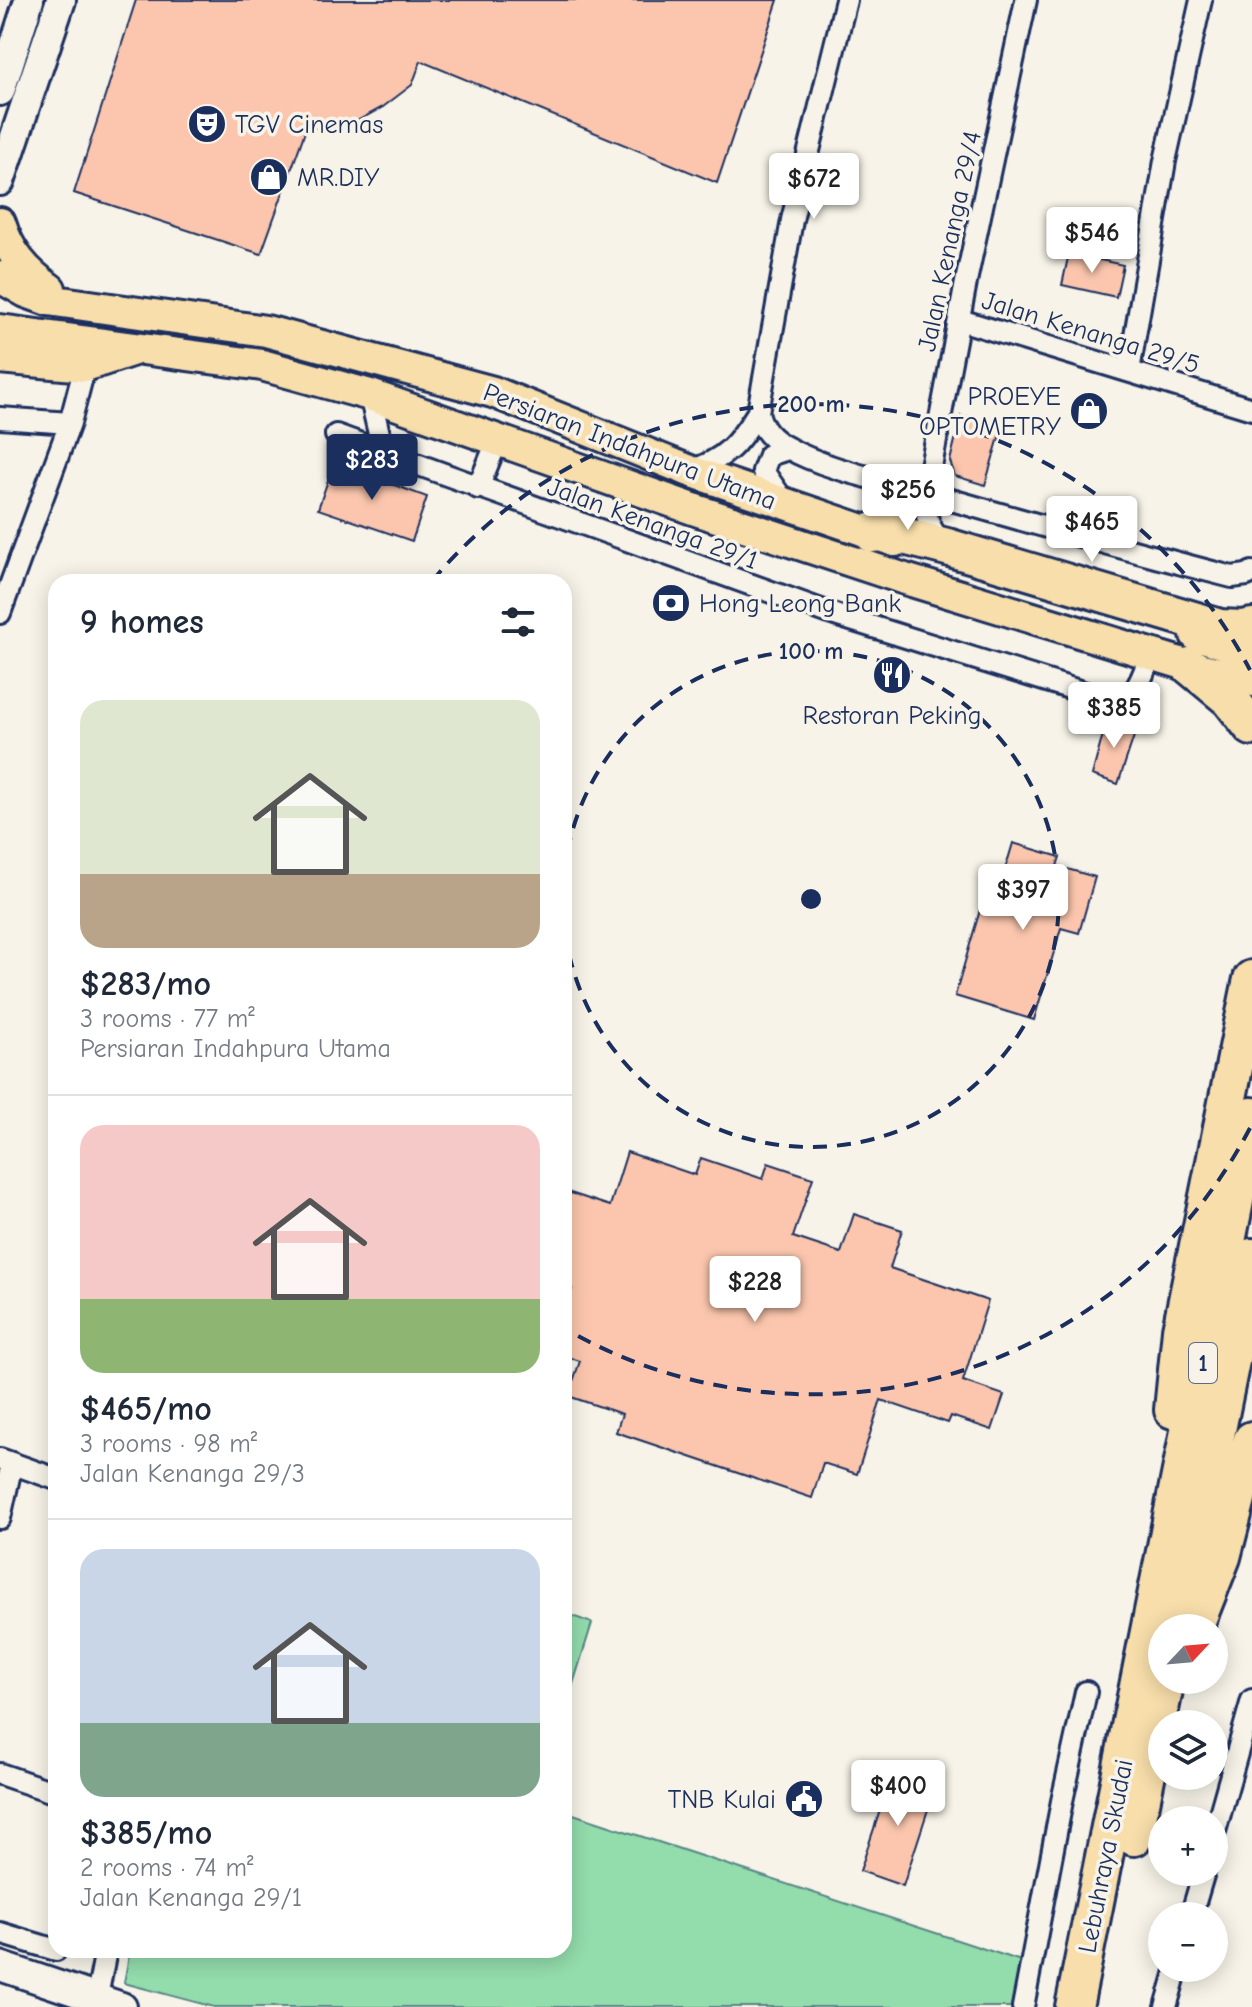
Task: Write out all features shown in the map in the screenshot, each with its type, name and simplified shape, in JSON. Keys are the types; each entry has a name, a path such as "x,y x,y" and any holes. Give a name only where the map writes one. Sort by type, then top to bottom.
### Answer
{"highway":[{"path":"864,532 888,532 947,547 1220,628 1252,627"},
{"path":"1190,666 1230,699 1252,727"},
{"path":"1165,1614 1181,1330 1252,979"},
{"name":"1","path":"1166,1614 1252,1116"},
{"name":"Lebuhraya Skudai","path":"1166,1614 1252,1257"},
{"path":"1200,1614 1222,1557 1252,1440"},
{"name":"Lebuhraya Skudai","path":"1074,2007 1148,1692"},
{"name":"Lebuhraya Skudai","path":"1100,2007 1148,1769"}],"main road":[{"path":"0,223 15,258 32,276 69,303"},
{"path":"0,279 3,299 0,310"},
{"name":"Persiaran Indahpura Utama","path":"0,279 48,300 266,331 493,392 690,471 788,506 1252,652"},
{"name":"Persiaran Indahpura Utama","path":"0,330 262,365 370,395 696,510 905,579 1190,666 1252,681"},
{"path":"0,358 85,366 139,348"}],"street":[{"path":"0,91 29,0"},
{"path":"0,181 61,0"},
{"path":"690,471 713,464 725,456 744,435 758,412 792,220 846,0"},
{"name":"Jalan Kenanga 29/4","path":"919,491 960,320 1026,0"},
{"path":"1129,371 1165,161 1201,0"},
{"name":"Jalan Kenanga 29/5","path":"960,320 1252,409"},
{"path":"0,613 6,579 70,423 85,366"},
{"path":"370,395 383,451"},
{"path":"758,412 768,435 788,449 837,467 1082,539 1217,573 1239,577 1252,572"},
{"path":"0,418 70,423"},
{"name":"Jalan Kenanga 29/1","path":"336,435 835,615 1108,700 1123,700 1134,692 1151,653"},
{"path":"478,488 498,439"},
{"path":"788,449 769,455 763,471 788,506"},
{"path":"864,532 896,513 919,491"},
{"path":"919,491 933,535 947,547"},
{"path":"0,1518 6,1461 48,1476"},
{"path":"1023,2007 1086,1692"},
{"path":"1222,1806 1252,1700"},
{"path":"0,1774 48,1790"},
{"path":"0,1933 48,1948"},
{"path":"0,1966 105,2005 106,1958"},
{"path":"1166,2007 1173,1982"},
{"path":"0,1985 57,2007"}],"green space":[{"path":"572,1616 592,1623 572,1687"},
{"path":"572,1814 1021,1961 1011,2007 214,2007 124,1983 129,1958 572,1958"}],"building":[{"path":"136,0 778,0 717,183 421,61 412,85 383,107 350,125 326,130 307,126 261,254 74,193"},
{"path":"1069,253 1123,265 1116,297 1062,285"},
{"path":"961,416 1002,427 985,485 955,476 950,461"},
{"path":"334,463 427,497 412,541 318,509"},
{"path":"1108,716 1137,727 1118,784 1092,775"},
{"path":"1013,843 1060,857 1057,866 1095,877 1079,933 1061,928 1034,1020 955,996 984,896 996,900"},
{"path":"627,1152 695,1175 701,1158 763,1179 768,1163 813,1178 793,1237 841,1253 854,1214 902,1230 890,1268 988,1301 963,1381 1004,1395 992,1430 951,1416 948,1423 881,1400 857,1474 823,1463 812,1498 616,1432 622,1414 572,1397 572,1384 580,1361 572,1358 572,1194 610,1206"},
{"path":"893,1771 936,1785 903,1886 860,1871"}],"place":[{"name":"TGV Cinemas","path":"207,124"},
{"name":"MR.DIY","path":"269,177"},
{"name":"PROEYE OPTOMETRY","path":"1089,411"},
{"name":"Hong Leong Bank","path":"671,603"},
{"name":"Restoran Peking","path":"892,675"},
{"name":"TNB Kulai","path":"804,1799"}]}
